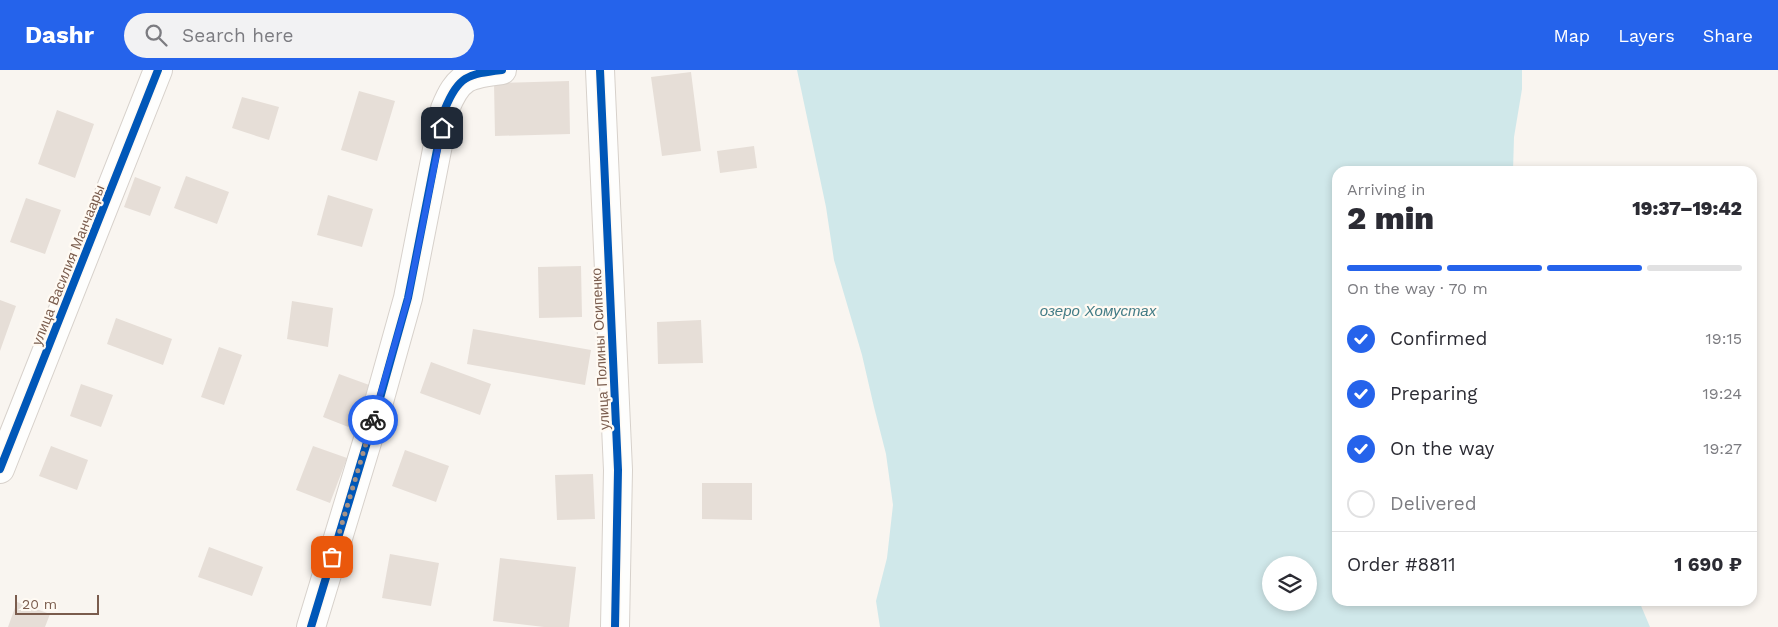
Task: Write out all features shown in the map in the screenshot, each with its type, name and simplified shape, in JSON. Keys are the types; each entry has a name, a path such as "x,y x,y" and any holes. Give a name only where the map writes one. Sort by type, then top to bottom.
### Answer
{"street":[{"name":"улица Василия Манчаары","path":"0,469 158,70"},
{"path":"311,627 375,416 408,298 445,109 452,92 462,80 478,73 502,70"},
{"name":"улица Полины Осипенко","path":"600,70 618,470 615,627"}],"water":[{"name":"озеро Хомустах","path":"797,70 1522,70 1522,89 1514,137 1513,166 1332,166 1332,606 1641,606 1650,627 880,627 876,601 887,558 893,505 886,454 862,355 834,260 826,207"}],"building":[{"path":"691,72 701,151 662,156 651,77"},
{"path":"569,81 570,134 495,136 494,83"},
{"path":"359,91 395,101 377,161 341,150"},
{"path":"242,97 279,107 269,140 232,128"},
{"path":"57,110 94,124 75,178 38,164"},
{"path":"754,146 757,168 720,173 717,151"},
{"path":"186,176 229,192 217,224 174,208"},
{"path":"135,177 161,187 150,216 124,207"},
{"path":"328,195 373,209 362,247 317,235"},
{"path":"26,198 61,210 45,254 10,242"},
{"path":"581,266 582,317 539,318 538,267"},
{"path":"0,300 16,306 0,351"},
{"path":"292,301 333,308 328,347 287,339"},
{"path":"116,318 172,339 163,365 107,344"},
{"path":"701,320 703,363 658,364 657,322"},
{"path":"473,329 591,350 585,385 467,364"},
{"path":"219,347 242,355 224,405 201,397"},
{"path":"431,362 491,384 480,415 420,393"},
{"path":"339,374 372,386 356,430 323,417"},
{"path":"81,384 113,395 101,427 70,416"},
{"path":"51,446 88,460 77,490 39,476"},
{"path":"313,446 347,458 330,503 296,490"},
{"path":"405,450 449,466 436,502 392,486"},
{"path":"593,474 595,519 557,520 555,475"},
{"path":"702,483 752,483 752,520 702,519"},
{"path":"209,547 263,567 252,596 198,577"},
{"path":"390,554 439,563 431,606 382,598"},
{"path":"500,558 576,567 569,627 544,627 493,621"},
{"path":"17,602 50,614 45,627 8,627"}],"cycle path":[{"path":"0,469 158,70"},
{"path":"311,627 375,416 408,298 445,109 460,83 472,75 502,70"},
{"path":"600,70 618,470 615,627"}],"way so far":[{"path":"332,557 373,420"}],"route":[{"path":"373,420 408,298 442,128"}]}
